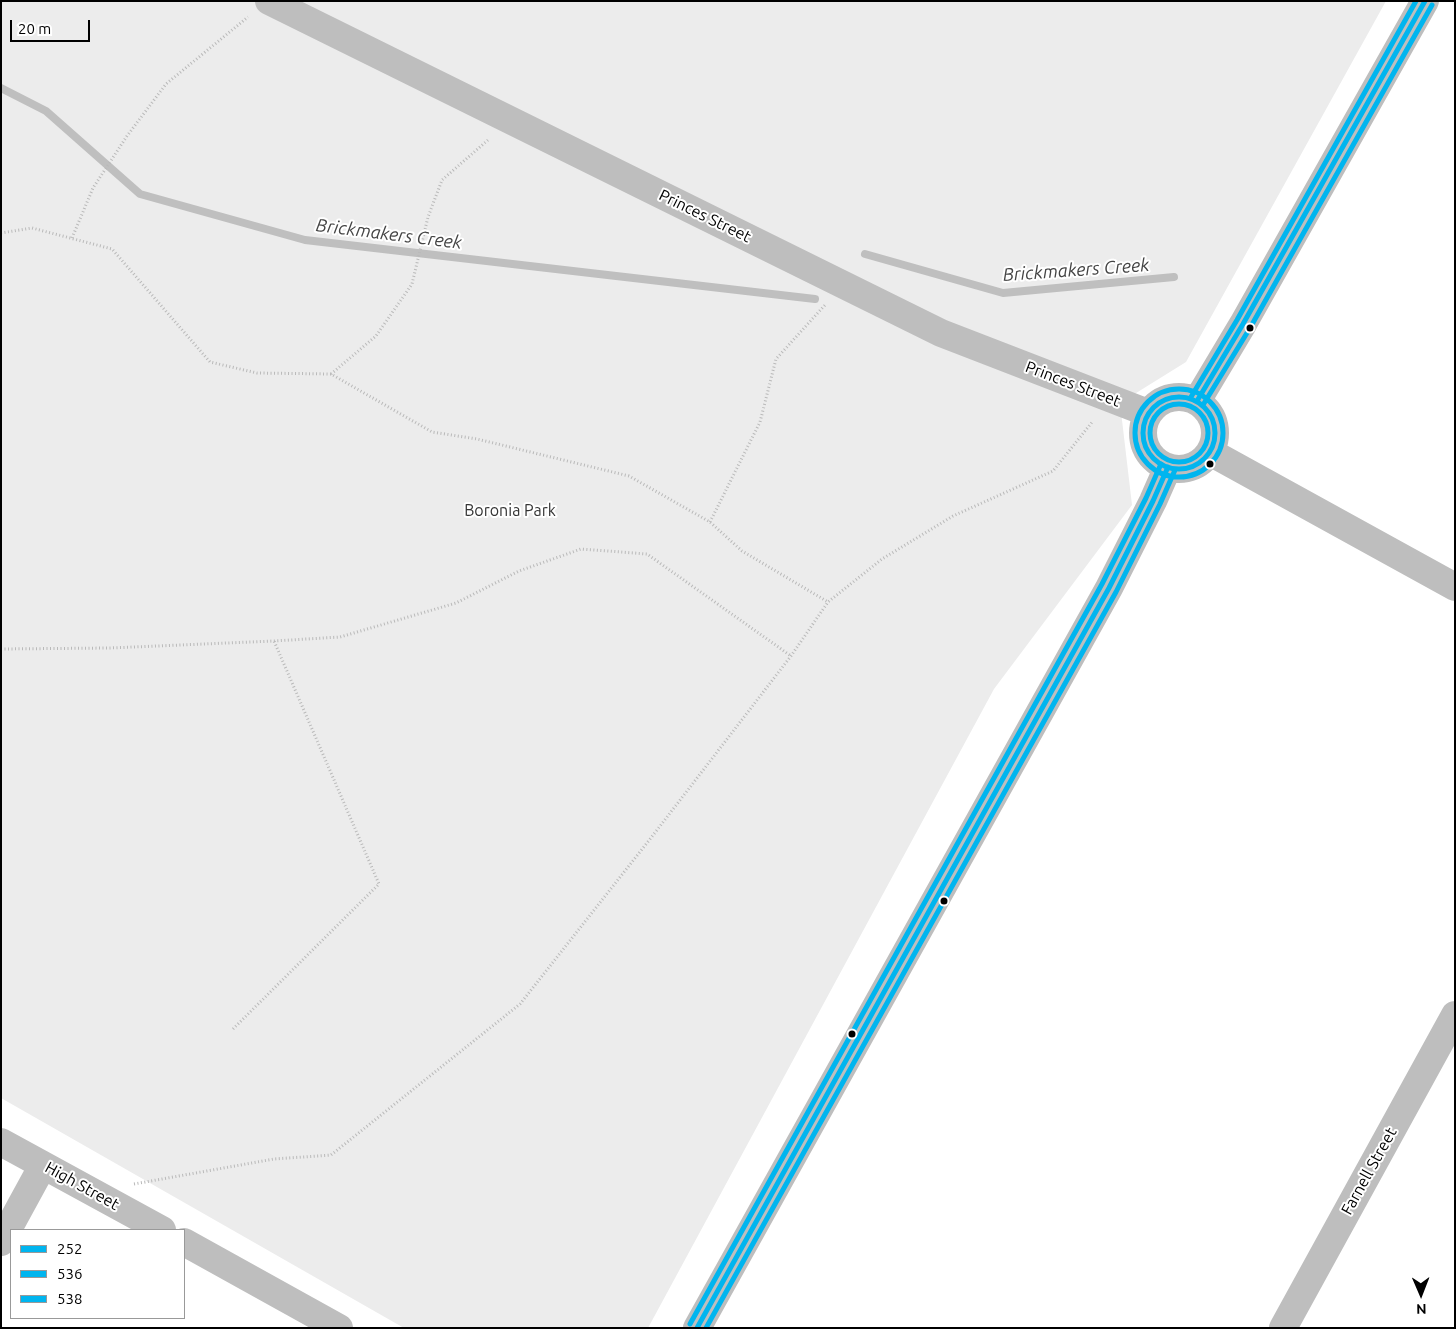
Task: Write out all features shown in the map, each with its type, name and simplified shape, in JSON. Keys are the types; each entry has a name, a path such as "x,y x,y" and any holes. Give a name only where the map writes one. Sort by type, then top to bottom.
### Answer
{"street":[{"path":"1197,401 1243,324 1425,1"},
{"name":"Princes Street","path":"261,7 511,121 941,332 1148,413"},
{"path":"1187,397 1197,401 1207,408 1213,418 1216,436 1210,452 1194,466 1184,469 1173,469 1163,466 1153,458 1146,448 1143,436 1144,424 1148,413 1165,399 1187,397"},
{"path":"1210,452 1455,587"},
{"path":"697,1328 1109,588 1154,501 1168,467"},
{"name":"Farnell Street","path":"1283,1328 1455,1015"},
{"name":"High Street","path":"1,1142 160,1229"},
{"path":"1,1242 43,1164"},
{"path":"185,1243 330,1326"}],"path":[{"path":"72,238 93,188 127,136 166,84 261,7"},
{"path":"331,374 376,336 412,284 428,217 442,180 511,121"},
{"path":"1,233 32,228 112,249 210,362 257,374 331,374 432,432 477,439 629,476 710,522 742,551 828,602"},
{"path":"710,522 760,422 776,359 844,284"},
{"path":"91,1191 274,1159 331,1156 520,1004 792,656 828,602 882,559 953,516 1054,471 1111,399"},
{"path":"1,649 110,648 340,637 456,603 519,571 581,550 647,554 792,656"},
{"path":"233,1029 379,884 274,641"}],"green space":[{"name":"Boronia Park","path":"1,1 1386,1 1186,362 1120,403 1132,505 994,689 648,1328 404,1328 1,1098"}],"waterway":[{"name":"Brickmakers Creek","path":"1,88 46,111 140,194 305,240 815,299"},
{"name":"Brickmakers Creek","path":"865,254 1003,293 1174,277"}],"transit line":[{"name":"538","path":"1191,397 1237,320 1416,1"},
{"name":"252","path":"1197,401 1243,324 1425,1"},
{"name":"536","path":"1203,405 1250,328 1432,5"},
{"name":"536","path":"1179,389 1196,393 1210,402 1219,416 1223,433 1219,450 1210,464 1196,473 1179,477 1162,473 1148,464 1139,450 1135,433 1139,416 1148,402 1162,393 1179,389"},
{"name":"252","path":"1186,397 1205,407 1213,419 1215,433 1213,447 1205,459 1193,467 1172,469 1153,459 1145,447 1143,426 1153,407 1165,399 1186,397"},
{"name":"538","path":"1179,404 1190,406 1203,417 1208,433 1206,444 1195,457 1179,462 1168,460 1155,449 1150,433 1152,422 1163,409 1179,404"},
{"name":"538","path":"690,1324 1102,584 1146,498 1161,464"},
{"name":"252","path":"697,1328 1109,588 1168,467"},
{"name":"536","path":"706,1328 1116,592 1175,470"}]}
